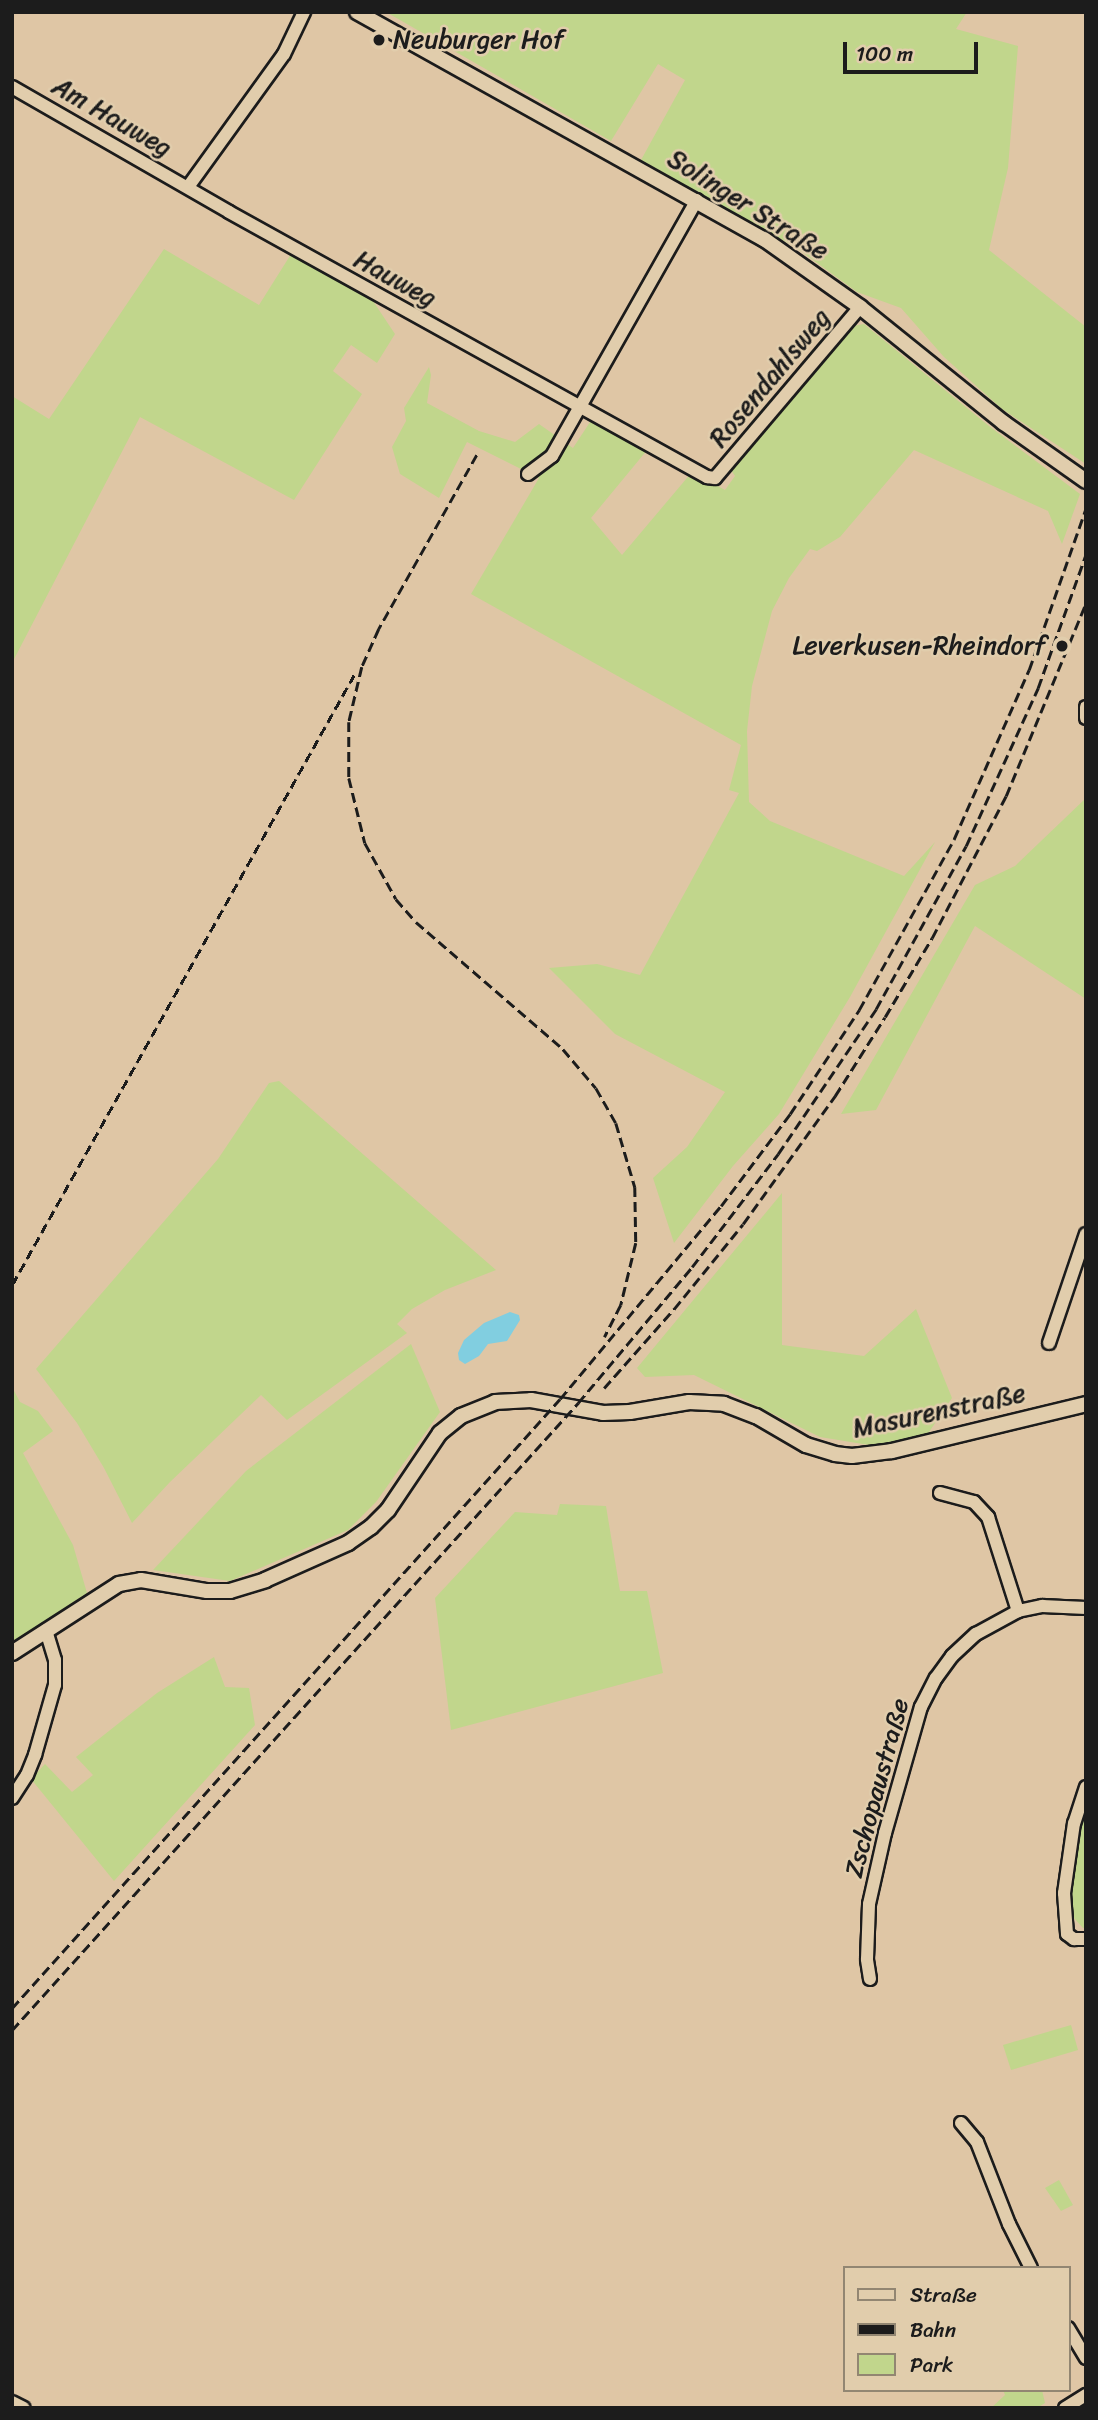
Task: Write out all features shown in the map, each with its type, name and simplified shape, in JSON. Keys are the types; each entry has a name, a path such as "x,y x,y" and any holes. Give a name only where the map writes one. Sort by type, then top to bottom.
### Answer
{"main road":[{"name":"Solinger Straße","path":"357,12 764,239 860,307 1004,424 1086,481"},
{"name":"Masurenstraße","path":"12,1653 106,1591 132,1580 217,1591 254,1584 334,1551 362,1535 396,1501 440,1433 461,1416 495,1402 531,1399 603,1413 630,1412 689,1402 716,1402 746,1411 806,1445 852,1456 892,1451 1086,1404"}],"street":[{"path":"188,187 284,54 304,12"},
{"name":"Am Hauweg","path":"12,87 188,187"},
{"name":"Hauweg","path":"188,187 581,409 715,478"},
{"path":"528,474 552,456 581,409 697,200"},
{"name":"Rosendahlsweg","path":"715,478 860,307"},
{"path":"1086,706 1086,718"},
{"path":"1049,1343 1086,1234"},
{"path":"940,1493 974,1502 988,1517 1018,1611"},
{"name":"Zschopaustraße","path":"870,1979 867,1959 869,1904 885,1833 921,1707 952,1656 976,1634 1018,1611 1042,1606 1086,1608"},
{"path":"12,1798 32,1765 55,1685 55,1660 46,1630"},
{"path":"1086,1787 1074,1824 1064,1893 1068,1934 1074,1939 1086,1939"},
{"path":"961,2123 976,2142 1009,2224 1030,2266"},
{"path":"1070,2330 1082,2343 1086,2358"},
{"path":"1065,2408 1086,2395"},
{"path":"12,2402 24,2408"}],"green space":[{"path":"386,12 967,12 956,29 1018,46 1008,168 989,250 1086,327 1086,464 1002,409 944,357 901,308 857,292 795,247 641,160 685,80 658,64 611,141"},
{"path":"164,249 259,305 293,251 369,295 395,334 377,363 351,345 333,371 362,394 294,500 140,417 12,663 12,396 49,419"},
{"path":"864,324 989,426 1080,494 1062,544 1048,511 914,450 840,537 817,551 810,549 789,578 772,611 752,686 747,731 749,802 770,821 904,876 935,842 850,997 779,1114 733,1166 674,1243 653,1178 687,1147 725,1092 615,1034 549,968 597,964 640,975 739,793 729,790 741,745 471,594 539,478 467,442 439,498 400,474 392,447 406,421 404,408 429,367 431,375 427,403 479,431 515,442 539,424 573,448 592,419 648,449 591,518 622,555 692,472 725,490 735,476 729,467 853,326"},
{"path":"1086,798 1086,999 975,926 876,1110 841,1114 975,885 1015,866"},
{"path":"279,1081 496,1270 445,1290 412,1309 397,1324 407,1333 287,1420 261,1395 170,1482 132,1523 77,1423 36,1369 218,1159 269,1083"},
{"path":"782,1193 782,1345 864,1356 916,1309 952,1398 925,1438 869,1445 820,1437 694,1375 645,1377 637,1368"},
{"path":"411,1344 440,1412 376,1502 348,1530 230,1581 153,1570 246,1471"},
{"path":"12,1387 20,1402 38,1411 53,1431 23,1453 73,1545 87,1593 12,1643"},
{"path":"560,1504 606,1506 620,1591 647,1591 663,1673 451,1730 435,1598 515,1512 557,1515"},
{"path":"214,1657 225,1687 249,1688 255,1725 114,1881 31,1779 45,1764 72,1792 93,1775 76,1757 157,1693"},
{"path":"1086,1806 1086,1927 1083,1928 1072,1916 1071,1889 1080,1821"},
{"path":"1071,2025 1078,2050 1011,2070 1003,2045"},
{"path":"1059,2180 1073,2205 1061,2211 1045,2188"},
{"path":"1004,2392 1042,2392 1045,2403 1037,2408 991,2408 1005,2395"}],"water":[{"path":"510,1312 519,1315 520,1320 507,1341 488,1344 479,1356 465,1364 459,1360 458,1353 464,1340 484,1323"}],"railway":[{"path":"477,455 379,629 362,667 349,722 349,778 365,843 396,899 416,922 563,1049 596,1088 616,1123 635,1187 636,1243 621,1305 605,1337"},
{"path":"12,2008 560,1399 721,1206 790,1114 859,1010 954,839 1029,670 1086,508"},
{"path":"12,2030 578,1403 692,1267 778,1154 876,1009 966,846 1038,688 1086,554"},
{"path":"604,1388 674,1309 743,1224 835,1096 885,1017 932,938 1006,796 1086,603"},
{"path":"12,1285 354,675"}],"place":[{"name":"Neuburger Hof","path":"379,40"},
{"name":"Leverkusen-Rheindorf","path":"1062,646"}]}
